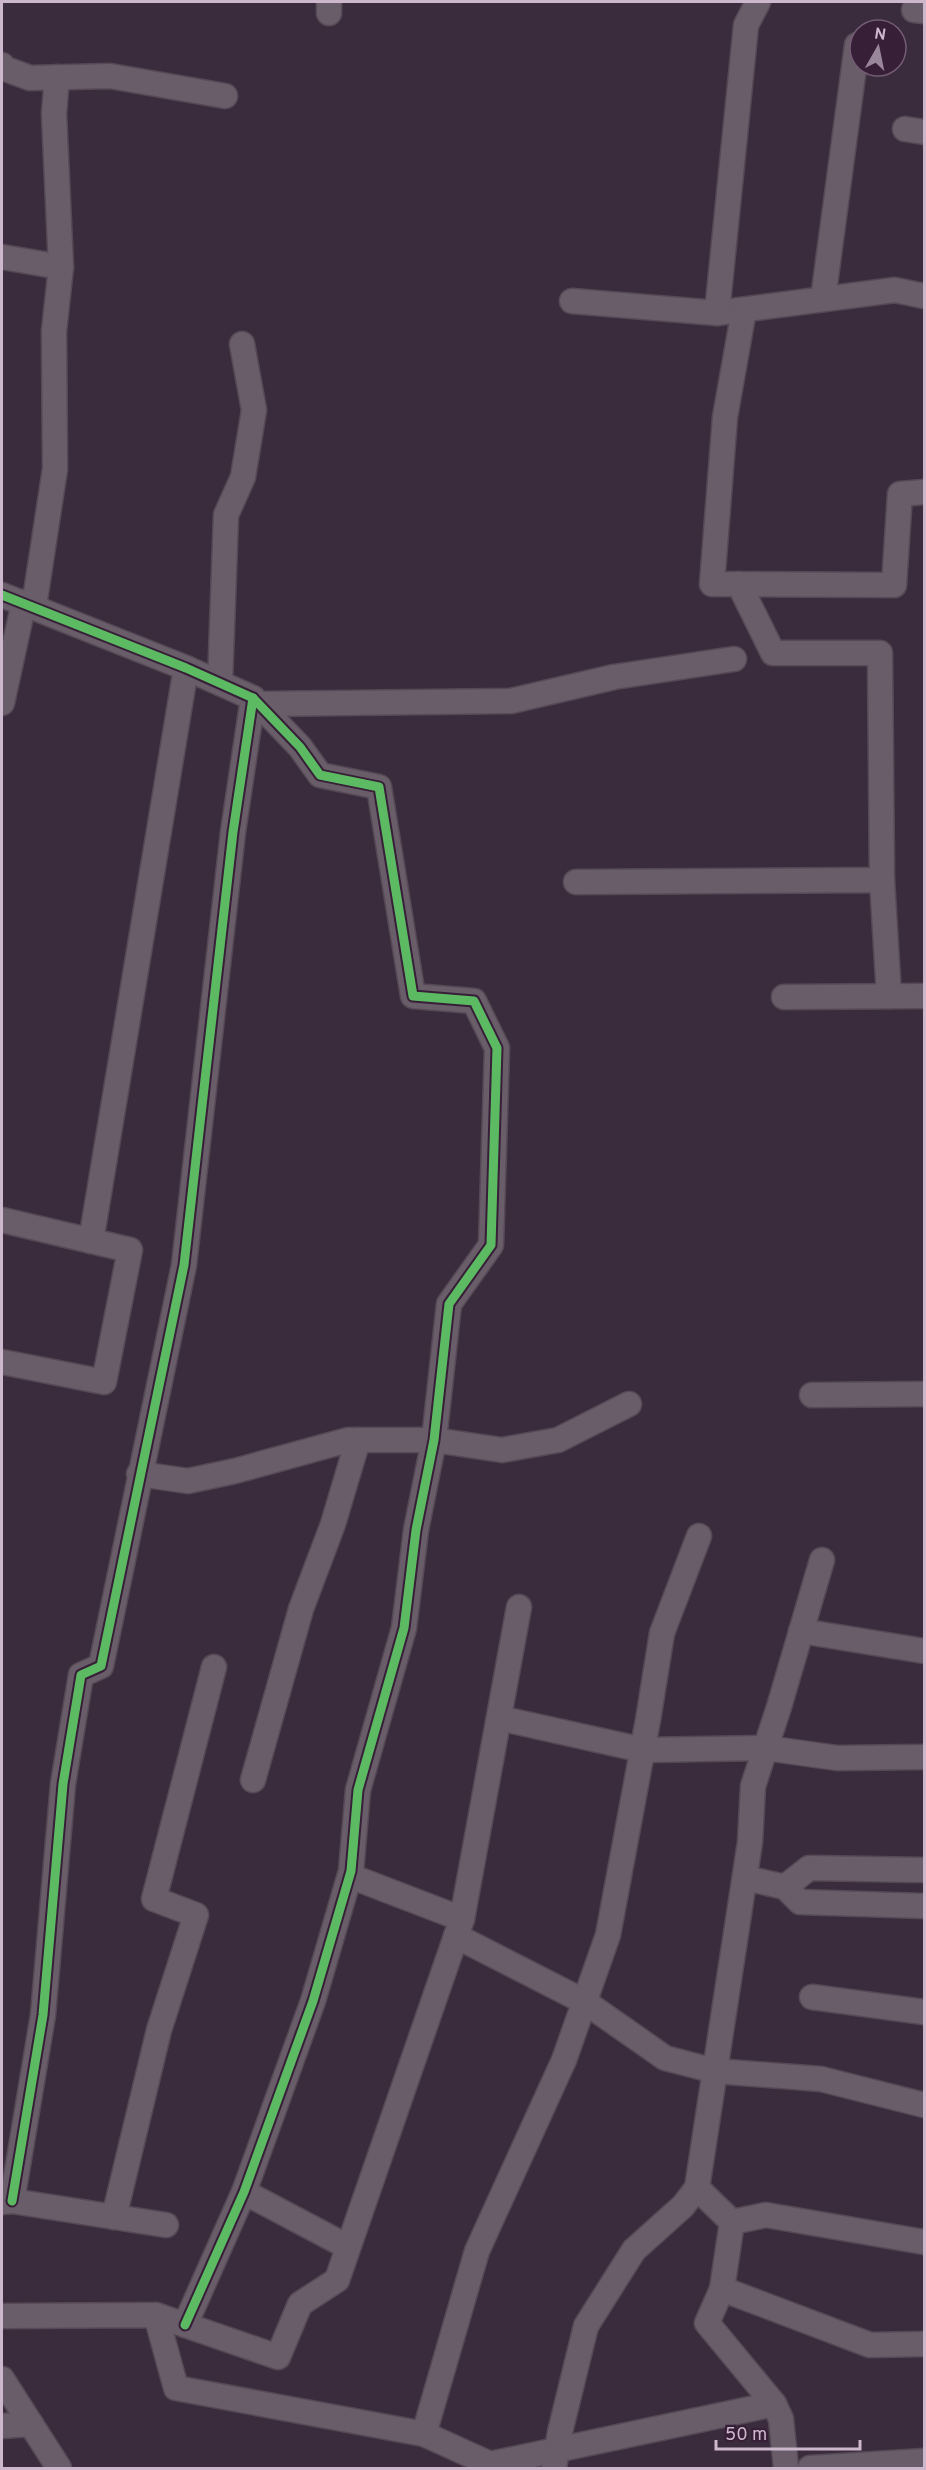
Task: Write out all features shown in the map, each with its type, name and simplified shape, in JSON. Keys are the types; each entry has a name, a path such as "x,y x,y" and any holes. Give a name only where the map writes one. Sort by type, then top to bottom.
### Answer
{"street":[{"path":"717,313 746,25 758,2"},
{"path":"2,65 3,69 30,78 110,76 225,96"},
{"path":"2,703 20,601 56,469 54,331 61,267 54,114 57,77"},
{"path":"823,299 853,78"},
{"path":"2,257 61,267"},
{"path":"572,301 717,313 895,290 924,296"},
{"path":"744,310 725,417 712,584 894,585 900,494 924,492"},
{"path":"220,683 226,515 243,477 254,410 242,344"},
{"path":"739,584 772,653 880,653 882,880 889,996"},
{"path":"20,601 186,668 256,701 300,747 320,775 380,787 413,996 474,1000 497,1048 491,1245 449,1304 434,1440 416,1530 404,1628 358,1790 350,1876 314,2001 244,2192 185,2325"},
{"path":"256,701 511,701 614,677 734,659"},
{"path":"91,1241 186,668"},
{"path":"166,2225 7,2202 43,2015 63,1784 81,1675 101,1666 184,1265 233,832 256,701"},
{"path":"576,882 882,880"},
{"path":"784,997 924,996"},
{"path":"2,1220 130,1250 104,1382 2,1362"},
{"path":"812,1395 924,1394"},
{"path":"139,1474 188,1481 235,1472 348,1440 434,1440 502,1450 558,1440 629,1404"},
{"path":"253,1780 301,1609 333,1524 358,1440"},
{"path":"424,2434 477,2251 564,2060 608,1935 643,1750 662,1633 699,1536"},
{"path":"556,2459 586,2326 634,2250 683,2206 697,2188 745,1878 750,1842 753,1786 822,1560"},
{"path":"2,2316 156,2314 278,2357 300,2304 337,2280 459,1927 519,1606"},
{"path":"801,1631 924,1651"},
{"path":"114,2217 159,2030 196,1915 154,1899 214,1667"},
{"path":"499,1718 643,1750 766,1748 837,1758 924,1758"},
{"path":"786,1887 808,1868 924,1870"},
{"path":"350,1876 459,1927 585,2002 665,2058 715,2071 820,2079 924,2105"},
{"path":"745,1878 786,1887 800,1902 924,1906"},
{"path":"812,1997 924,2012"},
{"path":"697,2188 732,2222"},
{"path":"244,2192 348,2247"},
{"path":"732,2222 766,2215 924,2242"},
{"path":"732,2222 722,2289 707,2323 774,2404 781,2419 786,2469"},
{"path":"722,2289 870,2345 924,2344"},
{"path":"156,2314 176,2388 424,2434 490,2463 556,2459 774,2404"},
{"path":"2,2379 59,2469"},
{"path":"2,2426 31,2424"},
{"path":"810,2469 924,2461"}],"cycle path":[{"path":"2,595 186,668 253,698 300,747 320,775 379,787 413,996 474,1001 497,1048 491,1245 449,1304 434,1440 416,1530 404,1628 358,1790 351,1871 313,2001 244,2192 185,2325"},
{"path":"12,2201 43,2015 63,1784 81,1675 101,1666 184,1265 233,832 253,698"}]}
